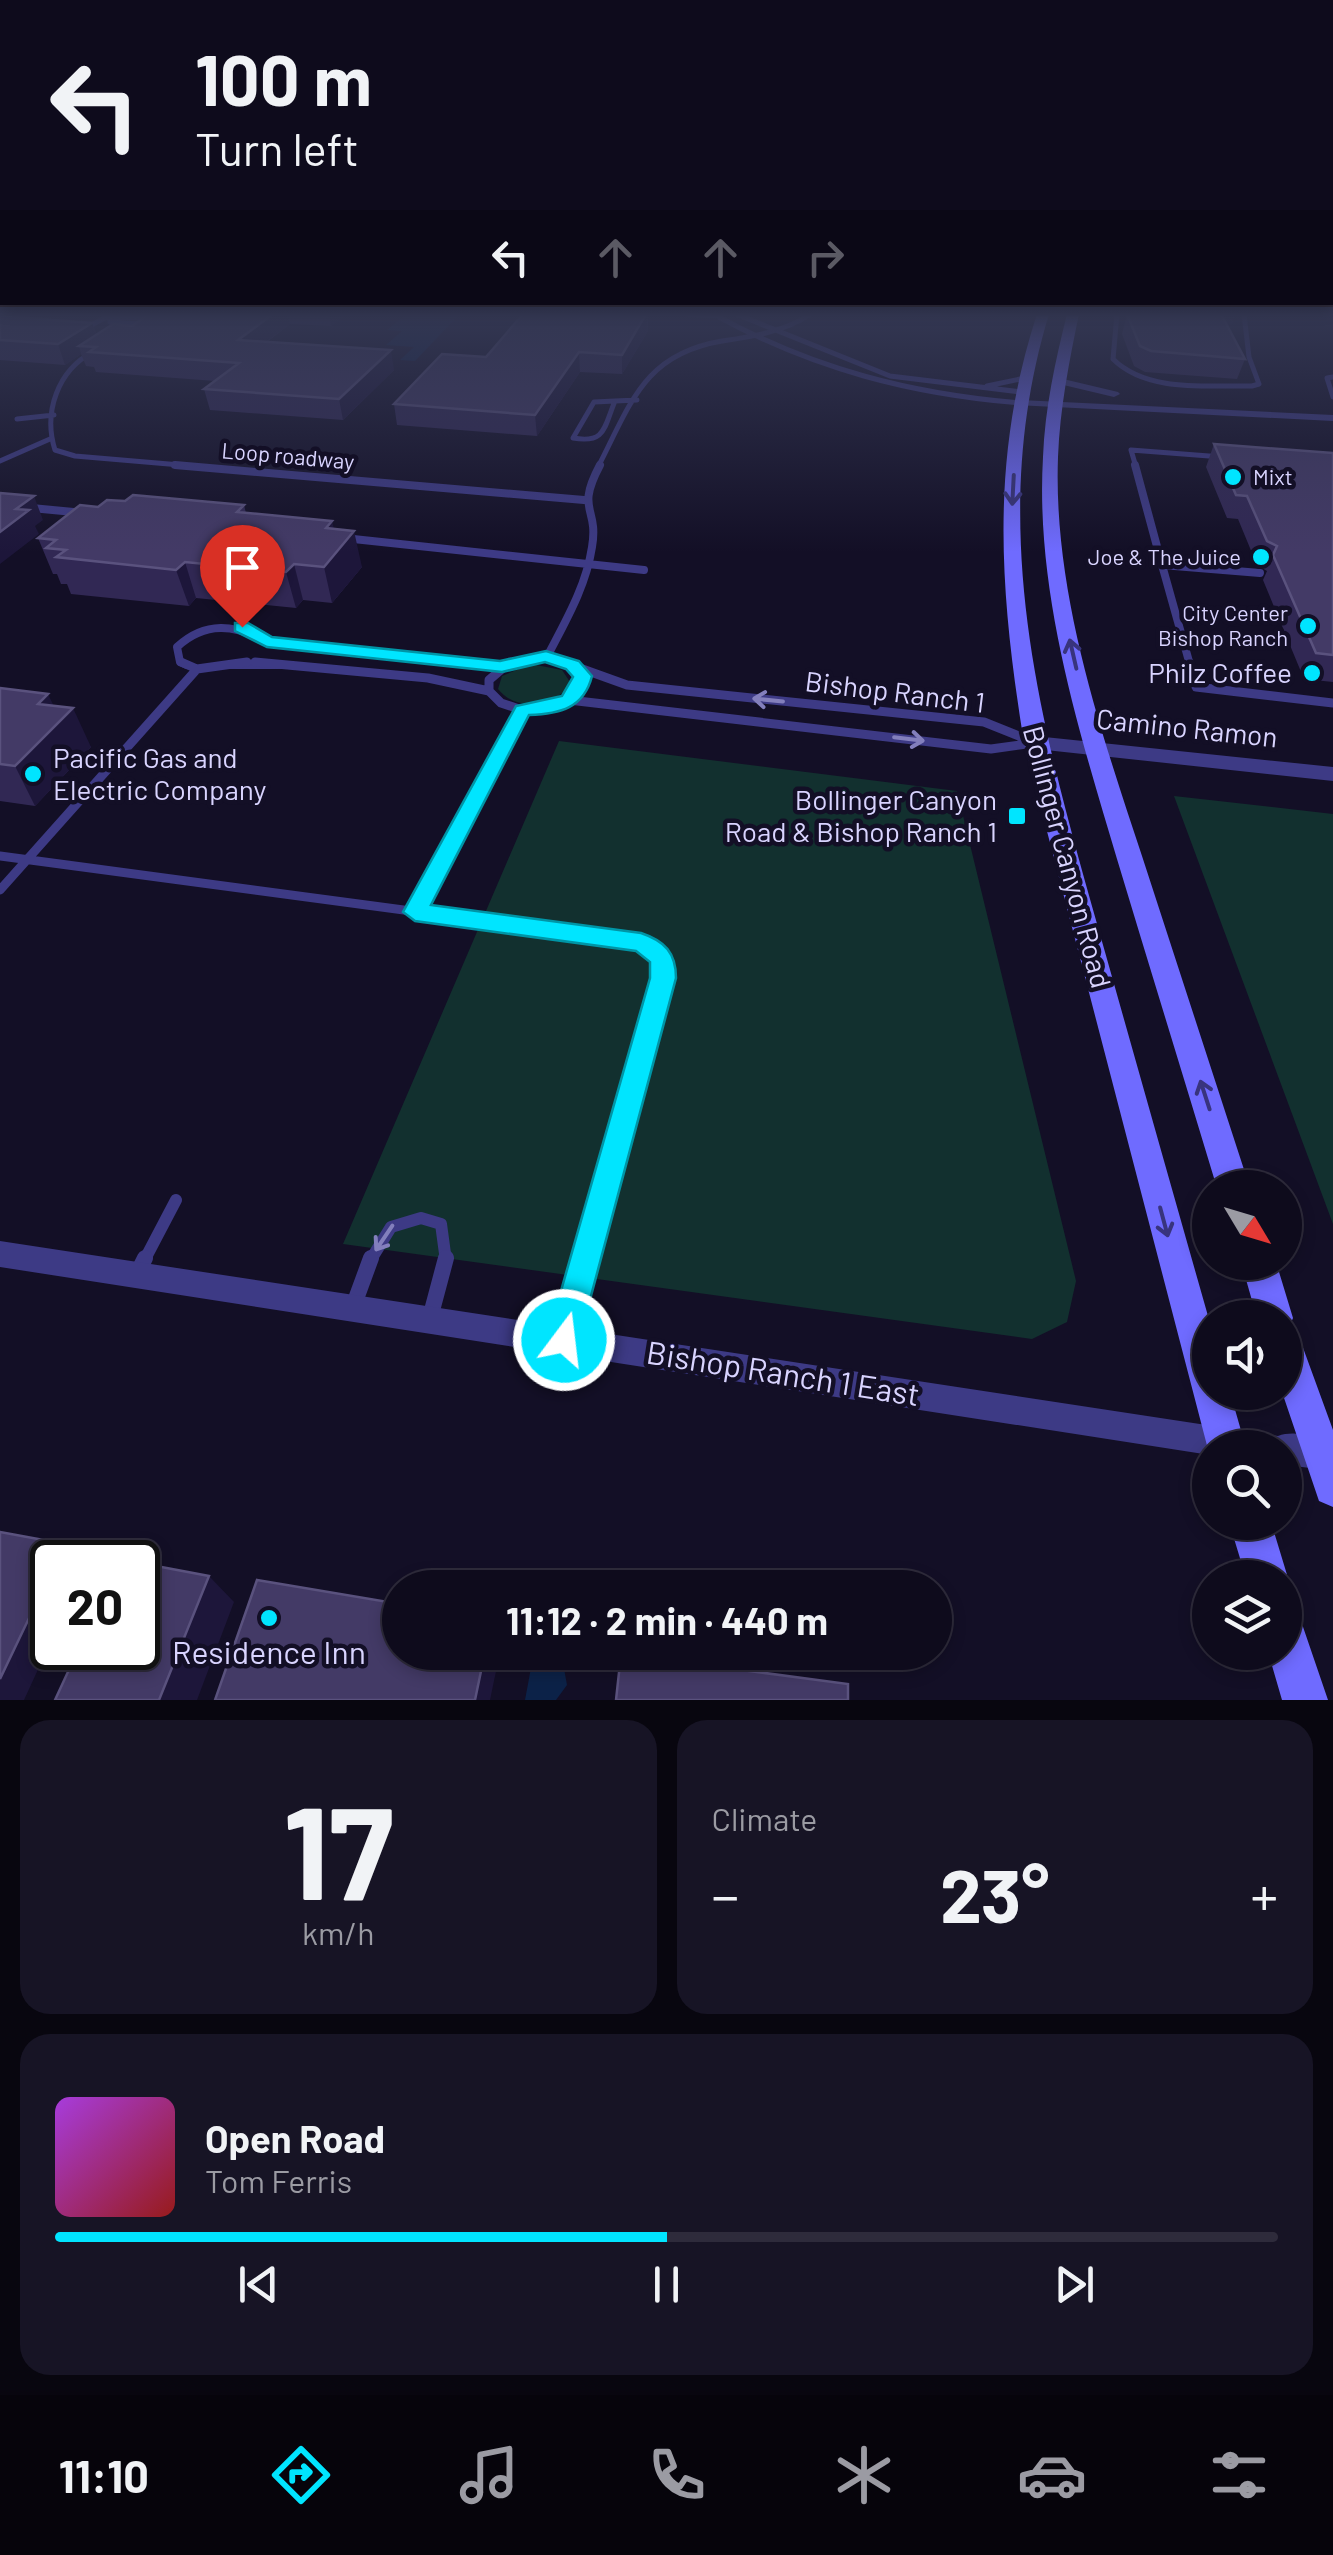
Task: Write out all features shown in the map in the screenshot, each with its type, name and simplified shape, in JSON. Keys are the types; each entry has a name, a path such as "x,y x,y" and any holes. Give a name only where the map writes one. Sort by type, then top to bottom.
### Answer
{"main road":[{"name":"Bollinger Canyon Road","path":"1022,393 1009,578 1035,743 1192,1325"},
{"name":"Bollinger Canyon Road","path":"1057,393 1050,520 1066,622 1095,749 1228,1170"},
{"path":"1300,1410 1312,1463"},
{"path":"1295,1670 1305,1700"}],"street":[{"path":"1061,393 1333,418"},
{"path":"1064,393 1333,408"},
{"name":"Camino Ramon","path":"1035,743 1333,774"},
{"name":"Bishop Ranch 1 East","path":"0,1254 1192,1440"}],"lane":[{"path":"0,461 50,440 59,393"},
{"path":"546,657 590,564 595,523 584,500 641,393"},
{"path":"918,393 939,397 990,393"},
{"path":"616,399 600,436 591,441 573,438 594,402 616,399 638,400"},
{"path":"17,420 54,416"},
{"name":"Loop roadway","path":"50,440 55,450 75,456 584,500"},
{"path":"1228,457 1130,450 1196,687 1333,702"},
{"path":"0,505 93,514"},
{"path":"333,537 644,570"},
{"path":"1162,565 1260,573"},
{"path":"230,625 252,631 267,642 502,666 527,657 546,657 565,661 579,671 582,683 569,700 550,708 522,710 500,703 489,691 428,678 250,662 197,668 180,662 178,647 203,630 230,625"},
{"path":"489,691 489,680 502,666"},
{"path":"0,890 197,668"},
{"name":"Bishop Ranch 1","path":"579,671 650,688 984,722 1035,743"},
{"name":"Bishop Ranch 1","path":"569,700 991,749 1035,743"},
{"path":"415,912 522,710"},
{"path":"0,856 641,942 658,952 663,962 663,978 564,1340"},
{"path":"137,1274 176,1200"},
{"path":"353,1307 380,1240 390,1226 405,1216 427,1218 442,1224 447,1239 430,1319"}],"green space":[{"path":"531,664 562,670 570,682 567,689 551,700 532,704 513,701 498,689 502,676"},
{"path":"559,741 957,791 1076,1281 1067,1322 1032,1339 343,1244"},
{"path":"1174,796 1333,814 1333,1224"}],"water":[{"path":"531,1670 564,1670 567,1685 556,1700 525,1700"}],"building":[{"path":"263,393 345,393 339,399"},
{"path":"404,393 550,393 535,415 394,404"},
{"path":"1214,444 1333,453 1333,655 1316,653 1273,555 1277,546 1267,541 1247,496 1236,495"},
{"path":"0,493 34,496 16,509 29,510 0,532"},
{"path":"133,495 244,505 237,512 332,521 326,528 354,531 324,567 294,564 286,572 185,562 176,570 56,557 66,550 46,548 56,540 38,538 80,505 98,507 107,500 125,501"},
{"path":"0,688 48,694 38,704 73,708 15,766 0,764"},
{"path":"0,1532 43,1540 30,1540 30,1616 0,1679"},
{"path":"160,1567 209,1576 159,1700 55,1700 69,1670 160,1670"},
{"name":"Residence Inn","path":"257,1580 382,1601 382,1670 481,1670 475,1700 215,1700"},
{"path":"619,1670 742,1670 848,1684 848,1700 616,1700"}],"place":[{"name":"Mixt","path":"1233,477"},
{"name":"Joe & The Juice","path":"1261,557"},
{"name":"City Center Bishop Ranch","path":"1308,626"},
{"name":"Philz Coffee","path":"1312,673"},
{"name":"Pacific Gas and Electric Company","path":"33,774"},
{"name":"Bollinger Canyon Road & Bishop Ranch 1","path":"1017,816"},
{"name":"Residence Inn","path":"269,1618"}],"route":[{"path":"242,627 267,642 456,664 502,666 527,657 546,657 573,665 582,676 578,693 569,700 550,708 522,710 415,912 641,942 658,952 663,962 663,978 564,1340"}]}
